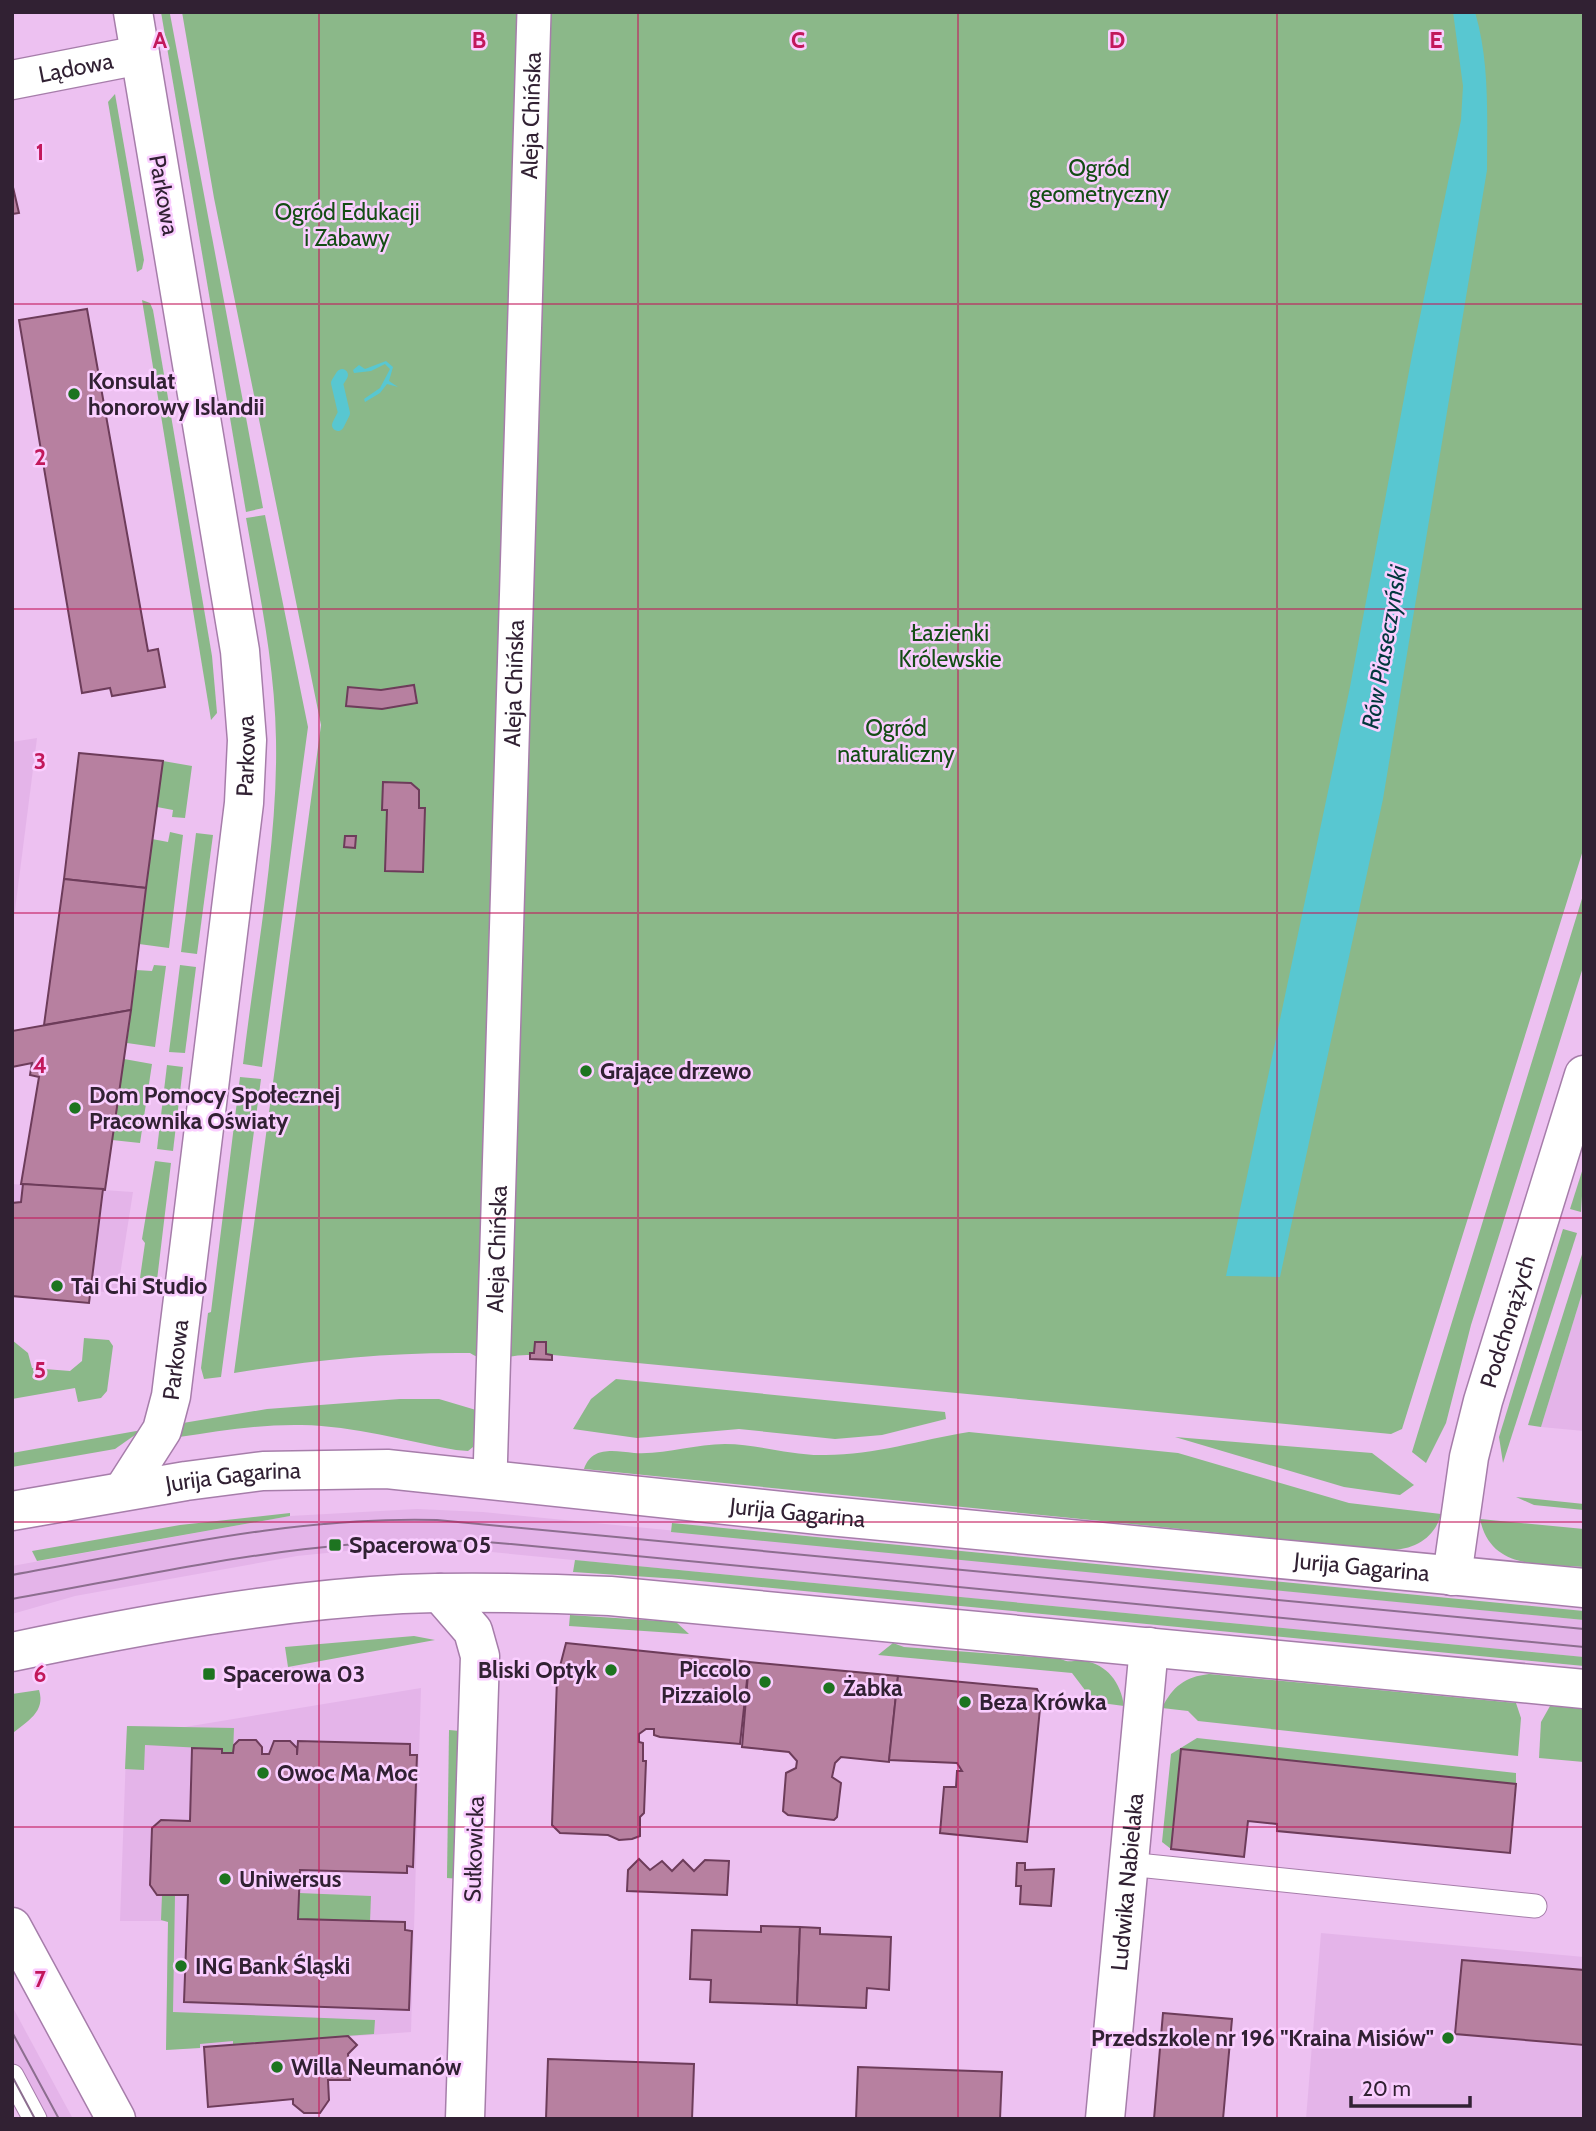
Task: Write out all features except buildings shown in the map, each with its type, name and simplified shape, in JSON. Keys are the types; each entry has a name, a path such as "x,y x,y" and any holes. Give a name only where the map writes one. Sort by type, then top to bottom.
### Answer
{"main road":[{"name":"Parkowa","path":"123,1491 162,1430 172,1396 239,842 247,740 240,652 133,12"},
{"name":"Lądowa","path":"12,80 140,55"},
{"name":"Podchorążych","path":"1452,1576 1469,1457 1483,1401 1584,1075"},
{"name":"Jurija Gagarina","path":"12,1511 123,1491 263,1471 387,1469 490,1477 819,1515 1584,1588"},
{"path":"12,1652 300,1603 440,1593 610,1596 1584,1689"},
{"name":"Sułkowicka","path":"440,1593 473,1631 480,1656 465,2119"},
{"name":"Ludwika Nabielaka","path":"1105,2119 1149,1647"},
{"path":"12,1927 116,2119"}],"street":[{"name":"Aleja Chińska","path":"490,1477 534,12"}],"lane":[{"path":"1128,1864 1535,1906"},
{"path":"12,2076 36,2119"}],"shaded area":[{"path":"37,738 20,871 12,933 12,742"},
{"path":"12,1184 133,1192 117,1294 91,1290 89,1303 12,1296"},
{"path":"1584,1287 1584,1431 1541,1427"},
{"path":"417,1509 483,1512 1584,1620 1584,1657 449,1548 366,1549 297,1556 75,1596 12,1614 12,1566 290,1516"},
{"name":"Uniwersus","path":"421,1688 411,2032 166,2050 168,1921 120,1921 127,1726 185,1727"},
{"name":"Przedszkole nr 196 \"Kraina Misiów\"","path":"1321,1933 1584,1957 1584,2119 1306,2119"},
{"path":"12,2006 73,2119 27,2119 12,2092"}],"green space":[{"path":"161,12 170,14 263,508 246,512"},
{"name":"Łazienki Królewskie","path":"182,12 1584,12 1584,847 1402,1429 1391,1434 553,1355 552,1360 530,1359 529,1355 483,1358 470,1353 381,1355 234,1373 321,725 214,198"},
{"path":"115,94 144,260 142,269 137,272 108,102"},
{"path":"142,300 150,303 153,310 212,656 217,713 211,720"},
{"path":"265,515 308,727 262,1067 243,1064 270,861 276,780 273,684 246,518"},
{"path":"163,761 192,766 185,818 172,817 173,810 157,807"},
{"path":"170,832 183,835 169,948 139,944 152,839 168,842"},
{"path":"196,833 213,835 197,954 181,952"},
{"path":"1584,892 1584,964 1471,1325 1446,1423 1426,1463 1412,1452"},
{"path":"154,965 166,966 155,1047 127,1043 136,970 152,971"},
{"path":"180,965 196,967 185,1053 169,1052"},
{"path":"124,1059 152,1064 140,1143 112,1140"},
{"path":"167,1065 183,1067 173,1151 157,1149"},
{"path":"240,1077 261,1079 221,1377 204,1379 201,1368 208,1313 211,1312"},
{"path":"155,1161 171,1163 157,1280 140,1278 145,1243 142,1239"},
{"path":"1584,1165 1581,1212 1570,1209"},
{"path":"1563,1229 1577,1233 1503,1463 1499,1437"},
{"path":"1584,1248 1584,1287 1541,1427 1528,1425"},
{"path":"84,1338 109,1340 113,1346 107,1391 101,1398 78,1402 75,1388 12,1399 12,1340 28,1353 32,1368 70,1371 82,1361"},
{"path":"616,1379 945,1412 946,1419 882,1435 835,1439 739,1429 637,1438 573,1429 591,1399"},
{"path":"400,1399 439,1399 476,1410 473,1447 468,1451 456,1450 360,1431 302,1425 225,1430 179,1437 183,1423 267,1409"},
{"path":"142,1430 115,1449 12,1467 12,1453"},
{"path":"969,1432 1178,1453 1349,1503 1441,1514 1434,1530 1422,1541 1407,1548 1390,1550 584,1469 598,1453 611,1451 646,1453 725,1444 809,1455 840,1455"},
{"path":"1175,1437 1372,1453 1414,1485 1400,1495 1344,1487"},
{"path":"1516,1497 1584,1504 1584,1510 1534,1505"},
{"path":"290,1513 290,1516 37,1561 32,1551 180,1525"},
{"path":"1480,1519 1584,1529 1584,1567 1535,1564 1506,1556 1495,1548 1486,1536"},
{"path":"672,1523 1584,1611 1584,1620 671,1532"},
{"path":"575,1560 1584,1657 1584,1666 679,1579 573,1572"},
{"path":"570,1615 676,1622 689,1634 569,1626"},
{"path":"414,1636 435,1640 288,1667 285,1647"},
{"path":"893,1643 904,1647 1092,1663 1112,1676 1120,1690 1124,1706 1094,1702 1072,1673 878,1655"},
{"path":"1209,1674 1516,1703 1521,1718 1518,1756 1198,1721 1188,1711 1162,1708 1171,1694 1186,1680"},
{"path":"39,1690 40,1704 34,1715 12,1734 12,1694"},
{"path":"1550,1706 1584,1709 1584,1762 1539,1758 1541,1722"},
{"path":"127,1726 234,1728 233,1753 222,1753 221,1749 145,1745 144,1770 125,1769"},
{"path":"449,1730 460,1731 460,1879 447,1878"},
{"path":"1197,1738 1516,1773 1516,1784 1182,1749 1171,1849 1162,1842 1171,1754"},
{"path":"299,1893 371,1896 370,1922 298,1919"},
{"path":"162,1895 175,1895 173,2012 375,2020 374,2034 233,2044 233,2041 200,2044 200,2048 166,2050 168,1922 161,1920"}],"water":[{"name":"Rów Piaseczyński","path":"1453,12 1475,12 1480,31 1487,90 1487,170 1383,799 1280,1277 1226,1276 1350,687 1413,350 1461,120 1463,86"},
{"path":"386,361 393,367 389,381 398,387 387,384 380,393 365,402 364,399 380,388 390,369 385,364 371,371 354,373 353,370 359,365 365,369"}],"waterway":[{"path":"338,425 344,413 337,383 342,375"}],"tram line":[{"path":"12,1575 277,1529 383,1520 437,1520 1584,1629"},
{"path":"12,1599 260,1555 385,1542 448,1541 511,1544 1584,1647"},
{"path":"12,2032 59,2119"},
{"path":"12,2076 35,2119"}],"place":[{"name":"Konsulat honorowy Islandii","path":"74,394"},
{"name":"Grające drzewo","path":"586,1071"},
{"name":"Dom Pomocy Społecznej Pracownika Oświaty","path":"75,1108"},
{"name":"Tai Chi Studio","path":"57,1286"},
{"name":"Spacerowa 05","path":"335,1545"},
{"name":"Bliski Optyk","path":"611,1670"},
{"name":"Spacerowa 03","path":"209,1674"},
{"name":"Piccolo Pizzaiolo","path":"765,1682"},
{"name":"Żabka","path":"829,1688"},
{"name":"Beza Krówka","path":"965,1702"},
{"name":"Owoc Ma Moc","path":"263,1773"},
{"name":"Uniwersus","path":"225,1879"},
{"name":"ING Bank Śląski","path":"181,1966"},
{"name":"Przedszkole nr 196 \"Kraina Misiów\"","path":"1448,2038"},
{"name":"Willa Neumanów","path":"277,2067"}],"park label":[{"name":"Ogród geometryczny","path":"1099,181"},
{"name":"Ogród Edukacji i Zabawy","path":"347,225"},
{"name":"Ogród naturaliczny","path":"896,741"}]}
